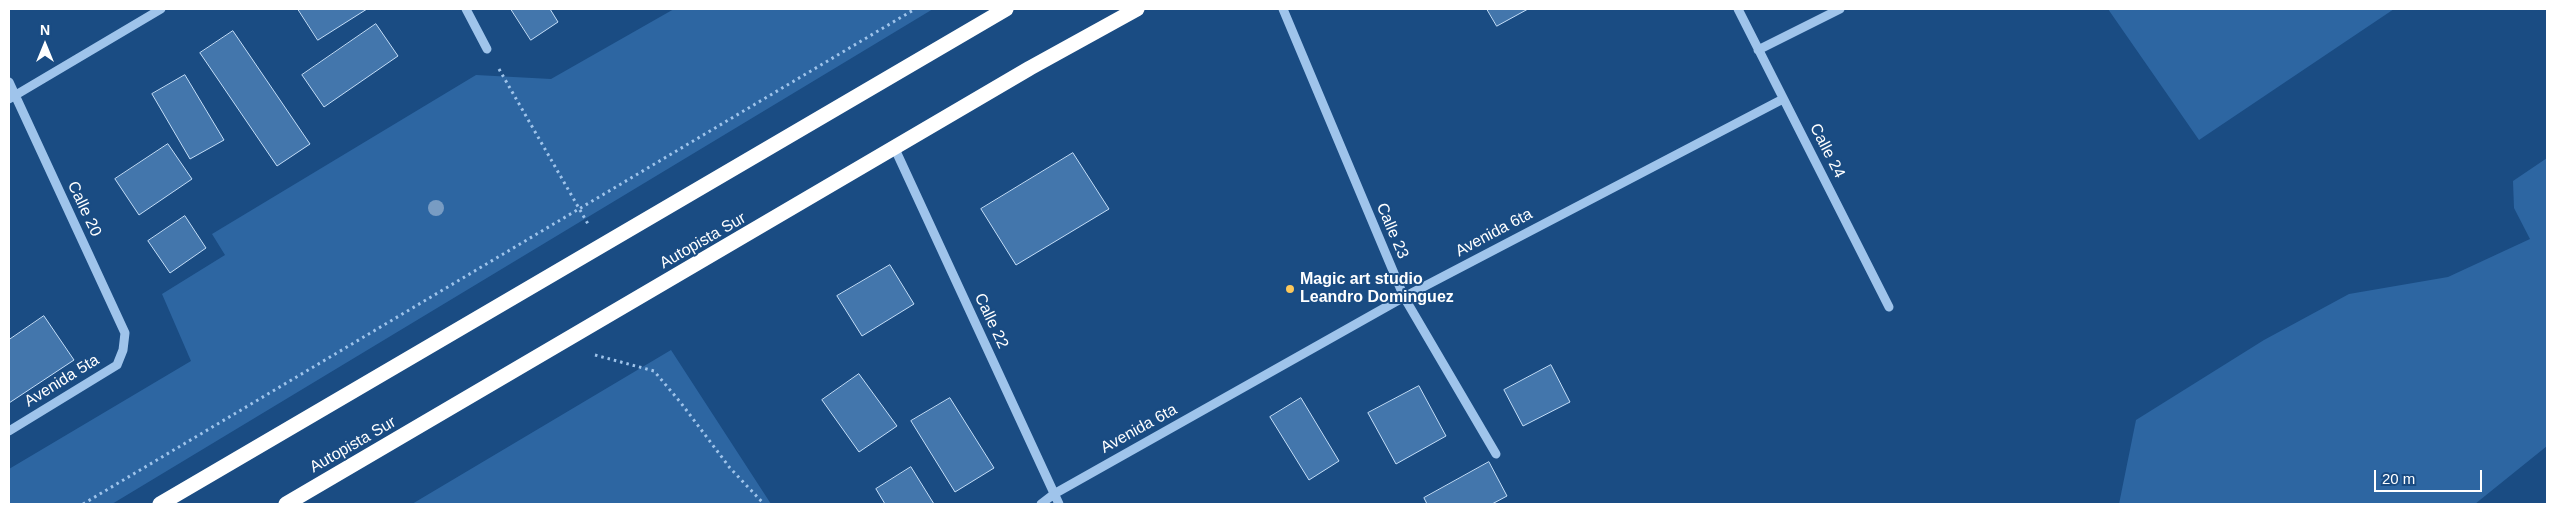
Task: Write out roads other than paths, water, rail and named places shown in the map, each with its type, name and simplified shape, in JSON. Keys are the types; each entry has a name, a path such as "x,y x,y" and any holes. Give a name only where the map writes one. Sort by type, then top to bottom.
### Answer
{"highway":[{"path":"160,504 1006,9"},
{"name":"Autopista Sur","path":"286,504 896,149 1030,68 1137,9"}],"street":[{"path":"12,97 160,9"},
{"path":"466,9 487,49"},
{"name":"Calle 23","path":"1283,9 1404,298 1496,454"},
{"name":"Calle 24","path":"1738,9 1889,307"},
{"path":"1758,50 1840,9"},
{"name":"Calle 20","path":"9,82 12,97 125,333 123,350"},
{"name":"Avenida 6ta","path":"1042,504 1054,494 1404,298 1783,98"},
{"name":"Calle 22","path":"896,149 1059,504"},
{"name":"Avenida 5ta","path":"9,431 117,365 123,350"}],"place":[{"name":"Magic art studio Leandro Dominguez","path":"1290,289"}]}
